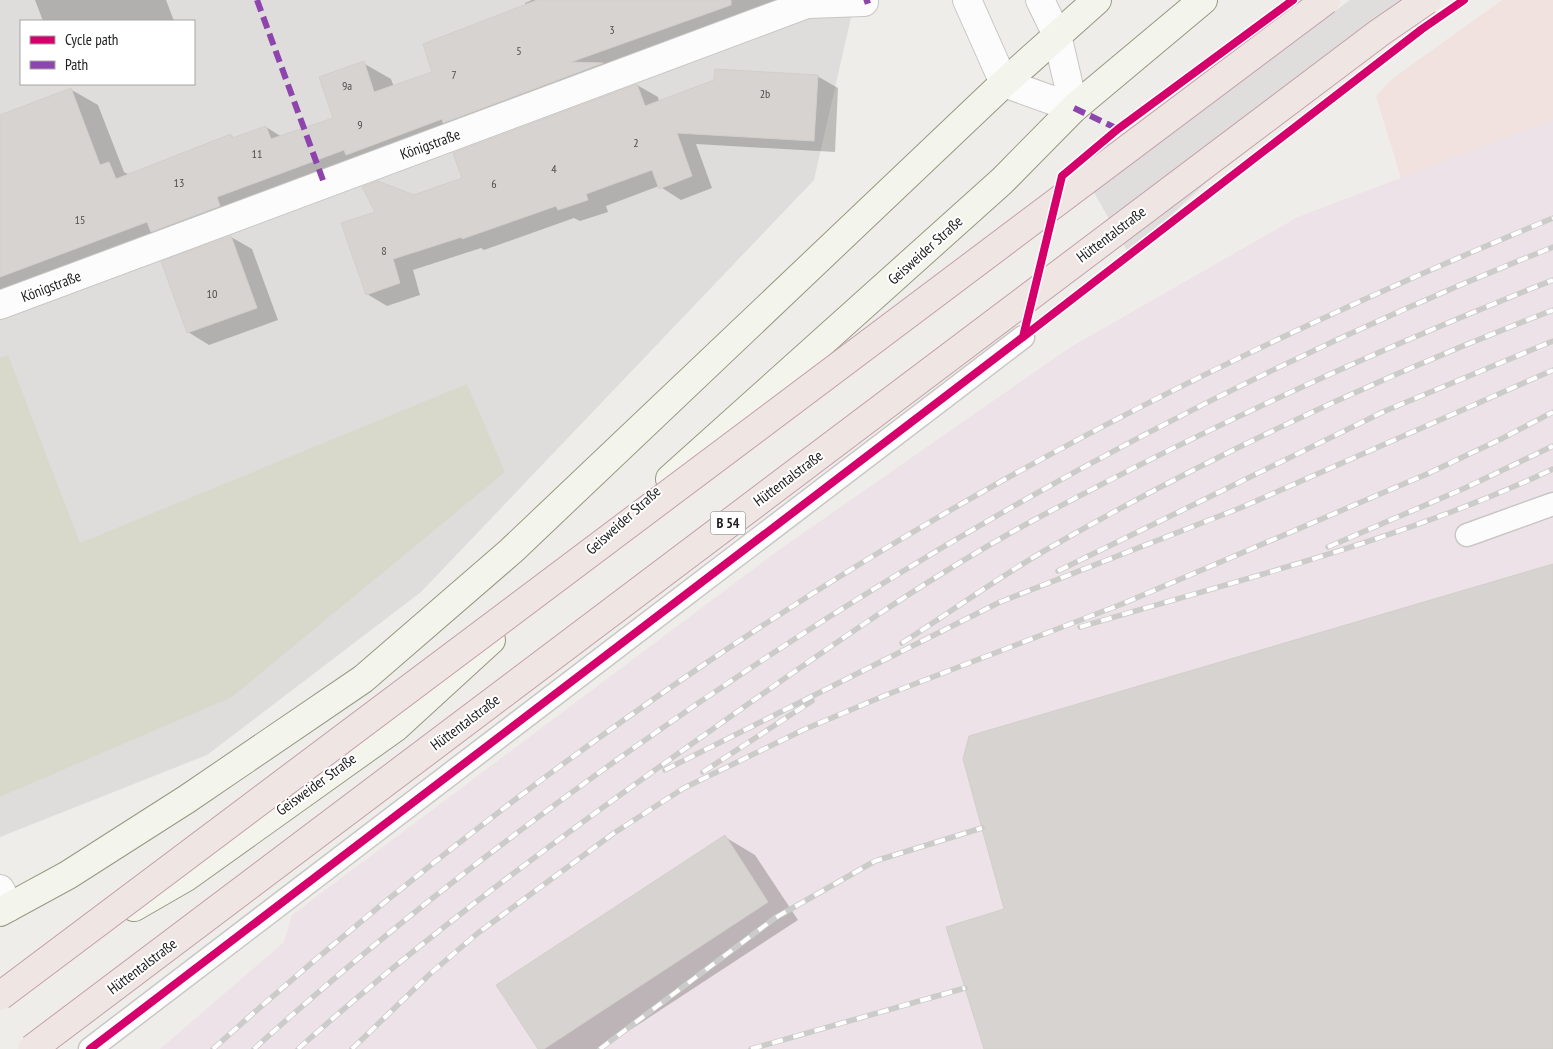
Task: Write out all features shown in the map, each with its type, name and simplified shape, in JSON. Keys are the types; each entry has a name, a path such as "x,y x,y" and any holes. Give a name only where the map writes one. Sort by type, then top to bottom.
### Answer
{"highway":[{"path":"0,996 1326,0"},
{"name":"Hüttentalstraße","path":"32,1049 947,358 1379,33 1426,0"}],"main road":[{"path":"3,903 68,875 187,800 363,679 511,551 1004,83 1097,0"},
{"name":"Geisweider Straße","path":"0,984 186,877 396,727 597,543 754,405 994,187 1074,108 1203,0"}],"street":[{"path":"967,0 1004,83 1074,108"},
{"path":"1040,0 1057,35 1074,108"},
{"name":"Königstraße","path":"0,305 807,4 864,2"}],"lane":[{"path":"90,1049 1023,337"},
{"path":"1467,535 1553,504"}],"shaded area":[{"path":"0,0 855,0 814,180 421,592 207,755 0,837"},
{"path":"1350,0 1404,0 1129,254 1092,189"},
{"path":"1502,0 1553,0 1553,120 1401,178 1376,96 1392,79"},
{"path":"1553,120 1553,1049 160,1049 284,942 292,915 776,552 1069,348 1298,217"},
{"path":"8,355 80,543 467,384 505,472 232,697 0,797 0,358"}],"building":[{"path":"537,0 731,0 731,5 571,62 603,63 443,123 442,119 346,155 344,150 217,197 220,206 151,232 147,222 0,277 0,115 71,88 100,165 109,162 116,179 231,134 232,138 266,126 271,139 333,118 319,77 364,61 374,92 432,72 423,44"},
{"path":"715,69 818,75 814,141 677,133 692,176 659,189 652,170 586,194 588,200 558,210 556,206 462,239 462,237 393,259 400,283 366,295 341,223 375,212 362,187 378,181 414,195 462,178 453,153 637,84 645,106 714,80"},
{"path":"231,236 257,308 187,333 161,261"},
{"path":"1553,564 1553,1049 984,1049 946,927 1004,909 963,759 969,736"},
{"path":"725,835 768,902 544,1049 538,1049 496,985"}],"railway":[{"path":"213,1049 304,969 493,816 690,674 792,607 895,543 1067,445 1204,375 1342,309 1553,218"},
{"path":"254,1049 390,932 531,822 737,677 848,605 961,537 1075,472 1192,410 1311,352 1431,298 1553,247"},
{"path":"298,1049 397,964 552,845 792,673 959,563 1047,513 1233,419 1424,333 1553,280"},
{"path":"902,643 1038,555 1178,478 1239,447 1364,389 1427,361 1553,310"},
{"path":"1058,571 1385,411 1553,341"},
{"path":"665,770 1000,602 1240,508 1553,370"},
{"path":"352,1049 431,973 478,933 614,833 684,788 803,730 886,695 1122,604 1427,474 1553,412"},
{"path":"1328,547 1465,488 1553,446"},
{"path":"1080,627 1260,575 1379,538 1438,517 1553,469"},
{"path":"703,772 812,701"},
{"path":"600,1049 775,918 875,861 982,828"},
{"path":"751,1049 965,988"}],"marked path":[{"path":"257,0 324,183"},
{"path":"864,2 870,0"},
{"path":"1074,108 1118,129"}],"cycle path":[{"path":"1023,337 1062,176 1118,129 1293,0"},
{"path":"90,1049 1023,337 1422,29 1464,0"}]}
